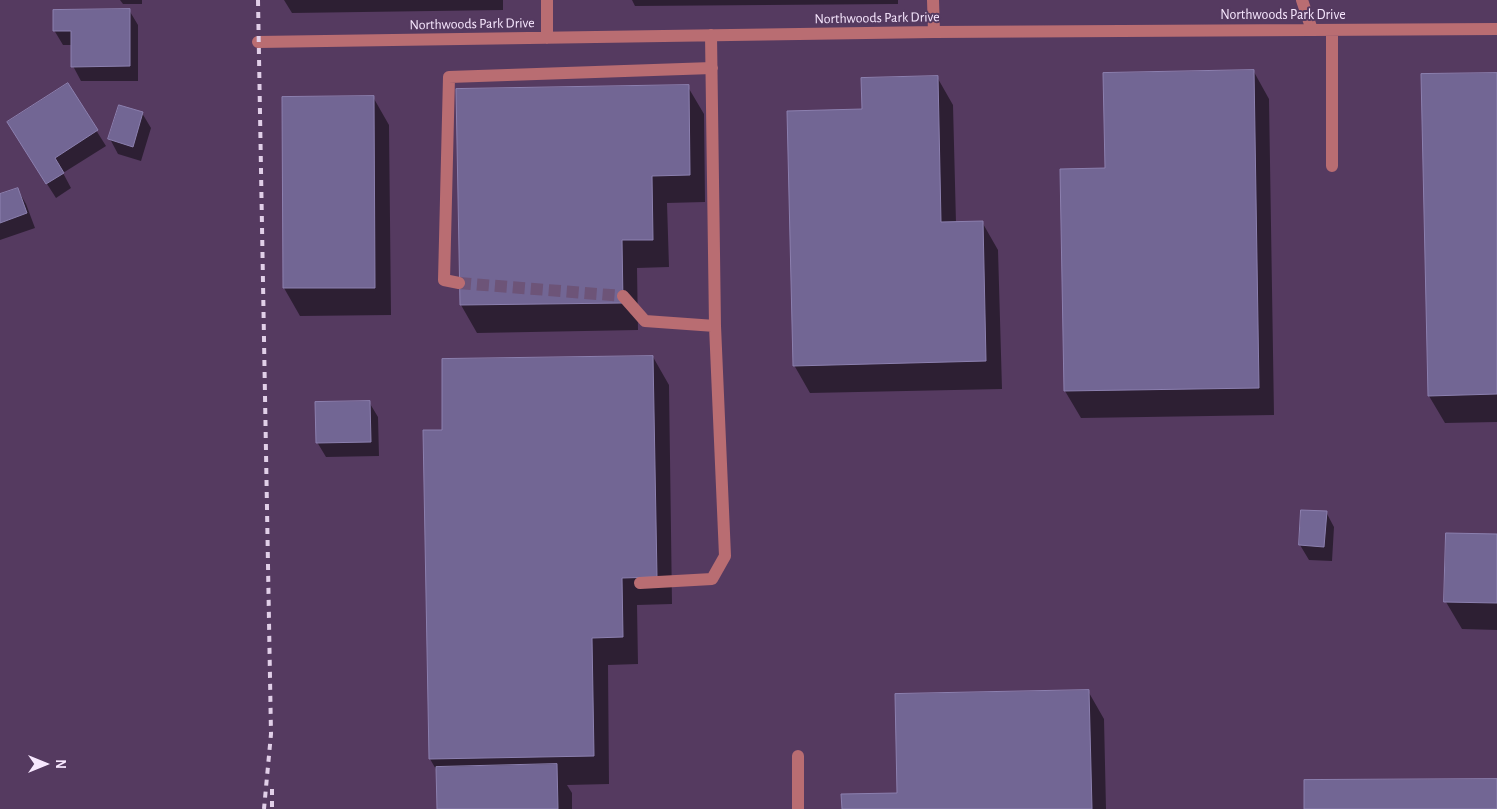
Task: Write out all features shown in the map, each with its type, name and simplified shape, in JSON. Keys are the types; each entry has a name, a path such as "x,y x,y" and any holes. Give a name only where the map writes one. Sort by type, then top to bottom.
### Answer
{"street":[{"path":"547,38 548,0"},
{"path":"933,0 934,32"},
{"path":"1302,0 1312,30"},
{"name":"Northwoods Park Drive","path":"258,42 934,32 1497,29"},
{"path":"1332,30 1332,166"},
{"path":"640,583 712,579 725,556 716,326 711,35"},
{"path":"459,283 444,280 449,77 712,68"},
{"path":"623,296 645,321 716,326"},
{"path":"798,756 798,809"}],"building":[{"path":"130,9 130,66 71,67 71,31 53,31 53,10"},
{"path":"1254,70 1259,388 1064,391 1060,169 1105,168 1103,73"},
{"path":"1497,73 1497,394 1428,396 1421,74"},
{"path":"938,76 941,222 983,221 986,361 793,366 787,111 862,109 861,78"},
{"path":"68,83 98,130 55,158 64,173 46,184 7,122"},
{"path":"689,85 690,175 652,176 653,240 622,240 623,303 460,305 456,89"},
{"path":"374,96 375,288 283,288 282,97"},
{"path":"119,105 143,112 133,147 108,139"},
{"path":"18,188 27,213 0,223 0,194"},
{"path":"653,356 657,577 622,578 623,637 592,638 594,756 429,759 423,430 442,430 442,359"},
{"path":"370,401 371,442 316,443 315,402"},
{"path":"1301,510 1327,511 1324,547 1299,545"},
{"path":"1446,533 1497,534 1497,603 1444,602"},
{"path":"1089,690 1092,809 842,809 841,794 897,793 895,694"},
{"path":"557,764 558,809 437,809 436,767"},
{"path":"1497,779 1497,809 1304,809 1304,780"}],"tunnel":[{"path":"459,283 623,296"}],"railway":[{"path":"258,0 271,734 264,809"},
{"path":"272,789 272,809"}]}
